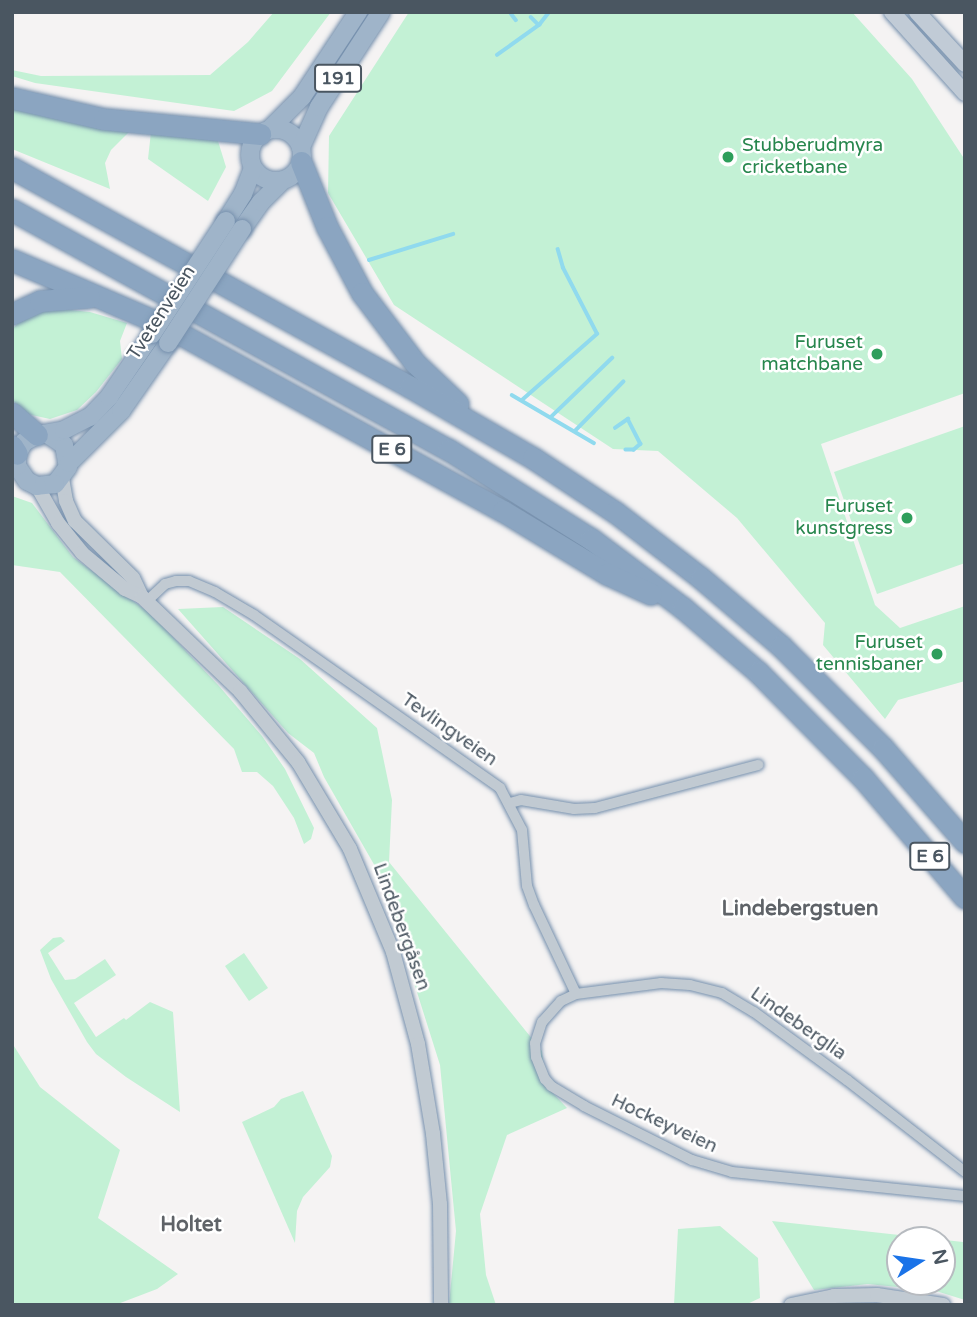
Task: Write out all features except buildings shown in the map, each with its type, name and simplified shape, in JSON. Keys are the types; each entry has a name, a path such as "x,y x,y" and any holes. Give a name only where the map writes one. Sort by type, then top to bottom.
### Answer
{"highway":[{"name":"191","path":"253,167 250,149 302,97 358,12"},
{"name":"191","path":"283,180 292,175 319,107 381,12"},
{"path":"12,98 104,119 233,134 292,134 327,227 362,293 407,353 485,430"},
{"path":"253,167 269,180 283,180"},
{"name":"Tvetenveien","path":"253,167 234,225 168,342 121,411 51,485 25,483 15,454 24,442 77,424 100,407 234,225 283,180"},
{"name":"E 6","path":"12,168 485,430 615,512 745,614 852,715 965,842"},
{"name":"E 6","path":"12,210 485,471 591,539 682,608 758,672 830,743 965,898"},
{"name":"E 6","path":"12,260 98,298 135,310 533,528 607,574 682,608"},
{"name":"E 6","path":"12,314 25,306 49,299 98,298"},
{"path":"12,414 43,435 64,445 65,471"}],"main road":[{"path":"892,12 965,93"},
{"path":"917,12 965,64"}],"street":[{"name":"Lindebergåsen","path":"65,471 66,501 75,521 133,578 145,599 224,674 272,728 307,776 350,849 379,914 411,1011 429,1105 441,1228 441,1305"},
{"name":"Lindebergåsen","path":"25,483 73,544 125,589 145,599"},
{"name":"Tevlingveien","path":"145,599 165,584 183,581 234,603 487,778 510,803"},
{"path":"576,994 527,886 522,830 510,803 521,800 574,808 595,808 758,765"},
{"name":"Lindeberglia","path":"576,994 661,983 690,985 722,993 754,1012 886,1108 965,1172"},
{"name":"Hockeyveien","path":"576,994 561,1001 550,1012 540,1026 535,1043 538,1064 545,1079 584,1106 692,1160 732,1172 965,1196"},
{"path":"791,1305 853,1295 900,1296 943,1305"}],"green space":[{"path":"274,12 331,12 272,91 234,111 35,83 12,76 12,70 41,76 210,75 248,42"},
{"path":"409,12 852,12 912,79 965,160 965,393 821,444 875,605 900,628 965,606 965,681 898,700 885,719 823,645 825,623 737,518 658,451 613,449 394,305 328,193 329,136"},
{"path":"12,101 134,127 111,150 105,163 110,189 12,149"},
{"path":"151,132 218,141 226,167 208,201 148,159"},
{"path":"51,308 90,312 127,323 120,341 122,359 96,392 77,410 50,419 27,414 12,400 12,329 19,322"},
{"name":"Furuset kunstgress","path":"965,426 965,563 877,594 834,472"},
{"path":"12,496 32,503 73,557 151,614 219,686 262,736 285,769 314,828 311,839 304,844 294,818 273,786 257,772 242,772 234,749 60,572 12,565"},
{"path":"223,607 300,659 377,728 392,800 389,862 542,1051 545,1076 552,1092 567,1108 507,1135 480,1214 486,1275 496,1305 449,1305 456,1231 440,1065 380,875 324,777 314,753 288,733 178,609"},
{"path":"61,937 65,941 48,953 65,980 75,979 105,959 116,975 74,1003 96,1037 150,1002 173,1012 180,1112 126,1077 96,1054 87,1042 51,979 40,950 53,938"},
{"path":"244,953 268,988 249,1001 225,966"},
{"path":"12,1043 40,1087 120,1150 98,1218 178,1274 157,1289 115,1305 12,1305"},
{"path":"303,1091 332,1156 330,1167 303,1197 297,1211 295,1243 242,1122 274,1107 281,1099"},
{"path":"772,1221 886,1234 886,1286 868,1284 814,1290"},
{"path":"720,1226 758,1258 760,1298 745,1305 674,1305 678,1229"},
{"path":"956,1241 963,1242 965,1300 952,1296 956,1296"}],"waterway":[{"path":"510,12 516,20"},
{"path":"497,55 539,25 549,12"},
{"path":"531,17 539,25"},
{"path":"369,260 453,234"},
{"path":"522,400 597,334 563,268 558,250"},
{"path":"551,417 612,358"},
{"path":"575,431 623,382"},
{"path":"512,395 594,443"},
{"path":"615,428 628,419 641,444 634,450 626,450"}],"place":[{"name":"Stubberudmyra cricketbane","path":"728,157"},
{"name":"Furuset matchbane","path":"877,354"},
{"name":"Furuset kunstgress","path":"907,518"},
{"name":"Furuset tennisbaner","path":"937,654"}],"district":[{"name":"Lindebergstuen","path":"800,909"},
{"name":"Holtet","path":"191,1225"}]}
